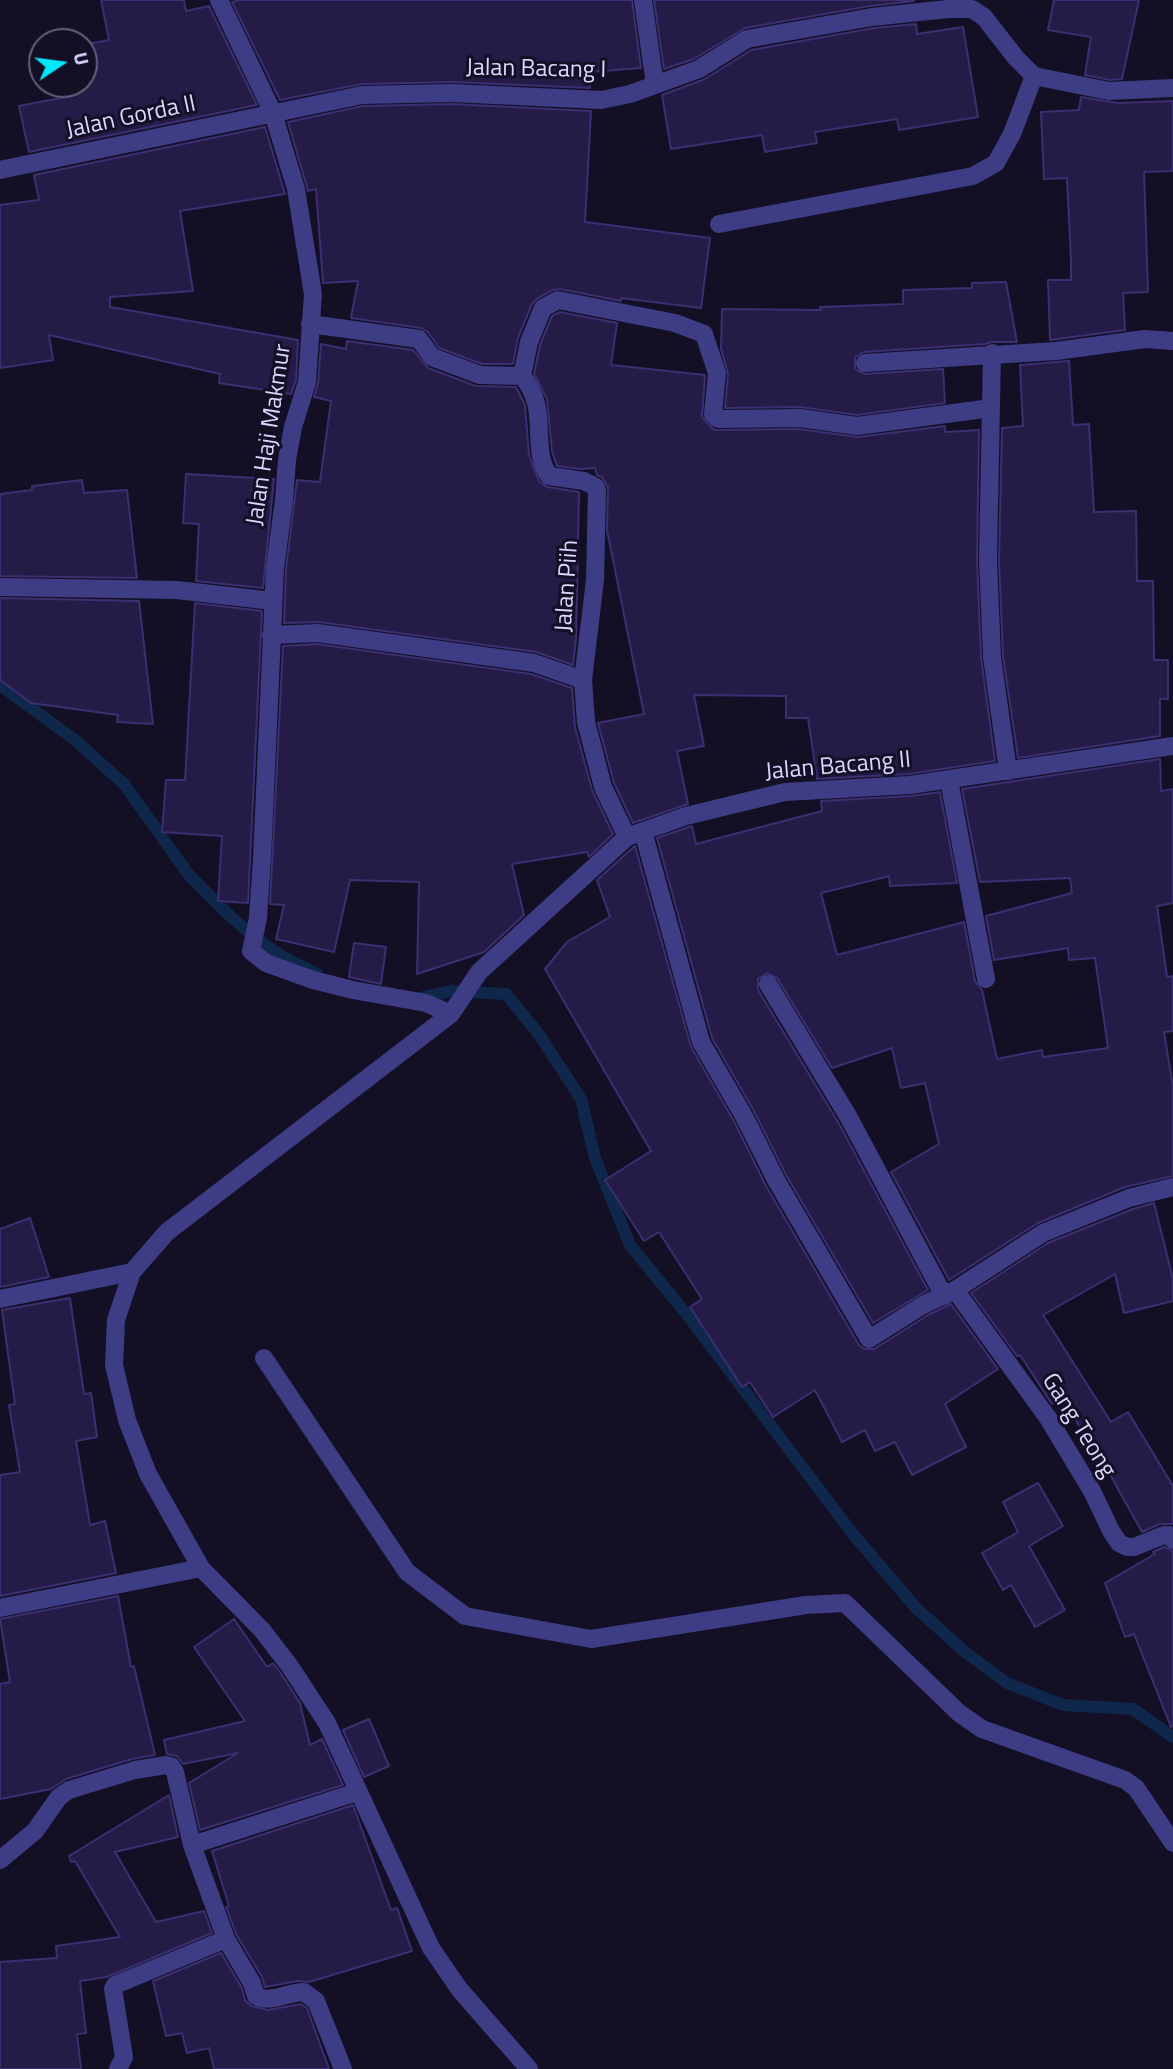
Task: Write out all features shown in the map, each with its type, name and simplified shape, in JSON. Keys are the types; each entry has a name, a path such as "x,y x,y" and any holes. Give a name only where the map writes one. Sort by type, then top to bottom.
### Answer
{"street":[{"name":"Jalan Haji Makmur","path":"219,0 273,113 296,189 313,294 307,382 293,427 287,460 273,601 258,918 251,951 266,963 313,980 454,1010"},
{"path":"643,0 655,85"},
{"name":"Jalan Bacang I","path":"273,113 362,95 452,93 601,100 699,69 747,39 948,4 972,9 985,17 1016,58 1034,76"},
{"path":"719,224 973,176 996,163 1012,134 1034,76 1109,91 1173,88"},
{"name":"Jalan Gorda II","path":"0,170 273,113"},
{"path":"310,324 419,339 432,357 480,374 522,376 529,342 543,308 558,300 675,323 704,334 717,373 713,414 718,419 800,418 858,426 991,408"},
{"path":"865,363 1056,351 1145,339 1173,341"},
{"path":"992,353 988,560 992,643 1008,771"},
{"name":"Jalan Piih","path":"522,376 531,387 537,403 541,464 549,476 584,481 596,486 595,580 583,680 586,722 603,787 635,834 701,1042 745,1118 776,1180 869,1339 950,1293"},
{"path":"0,587 177,590 273,601"},
{"path":"271,635 318,634 534,663 583,680"},
{"name":"Jalan Bacang II","path":"132,1272 167,1232 454,1010 479,972 635,834 686,816 785,792 910,785 1173,746"},
{"path":"949,780 986,979"},
{"path":"768,984 950,1293 1043,1233 1129,1198 1173,1187"},
{"path":"0,1299 132,1272 116,1320 114,1365 127,1420 148,1474 201,1568 262,1630 289,1665 327,1724 431,1948 460,1990 529,2069"},
{"name":"Gang Teong","path":"950,1293 1048,1418 1119,1543 1134,1547 1164,1535 1169,1535 1173,1540"},
{"path":"264,1358 407,1572 465,1616 591,1639 806,1605 845,1603 959,1713 982,1730 1125,1780 1136,1788 1173,1843"},
{"path":"0,1608 201,1568"},
{"path":"0,1860 35,1831 59,1797 69,1790 135,1770 171,1766 175,1772 192,1845 226,1939 252,1983 256,1996 269,1999 304,1992 316,2001 343,2069"},
{"path":"192,1845 357,1792"},
{"path":"118,2069 124,2057 113,1989 115,1985 226,1939"}],"building":[{"path":"101,0 184,0 186,11 209,6 257,105 29,152 19,106 60,98 98,98 98,42 109,40"},
{"path":"632,0 641,68 589,72 590,88 452,82 362,84 280,100 232,2"},
{"path":"654,0 914,1 745,28 694,59 664,69"},
{"path":"1054,0 1139,0 1122,79 1110,80 1085,75 1091,37 1048,30"},
{"path":"916,24 917,34 963,27 978,117 899,130 897,119 815,132 817,143 765,152 762,135 671,149 662,95 705,79 751,50 874,28"},
{"path":"1081,97 1118,103 1173,101 1173,171 1144,172 1148,292 1123,293 1125,330 1050,340 1048,280 1071,280 1071,260 1067,178 1044,179 1041,112 1079,110"},
{"path":"452,104 591,111 585,222 710,238 701,308 621,298 621,301 560,289 553,290 532,304 518,338 513,364 482,364 439,348 428,332 421,328 351,318 358,281 323,283 316,189 308,191 288,122 363,106"},
{"path":"265,127 285,194 180,211 193,291 110,297 110,307 298,340 296,380 291,394 219,383 220,374 49,335 53,360 0,368 0,205 39,200 34,175"},
{"path":"1006,282 1017,342 864,352 855,357 855,369 865,374 943,369 945,403 857,415 800,407 725,408 728,374 721,349 722,309 821,310 820,307 903,304 903,290 972,288 972,283"},
{"path":"560,312 617,323 611,365 705,375 702,417 714,430 799,429 858,437 945,426 945,432 979,430 977,560 981,657 995,761 909,774 817,779 808,718 786,718 786,696 694,695 704,746 677,751 688,804 633,823 614,783 598,723 644,714 607,530 608,487 602,477 597,475 595,468 557,466 552,451 547,399 534,374 540,345 552,316"},
{"path":"347,341 413,350 428,368 476,386 516,387 525,405 529,455 539,481 547,487 579,492 573,665 536,652 319,622 284,623 286,569 297,480 320,482 331,401 314,397 318,383 321,344 346,349"},
{"path":"1069,361 1073,425 1089,424 1094,512 1136,511 1137,581 1153,581 1154,660 1168,660 1168,699 1160,699 1160,736 1018,758 1003,656 999,560 1002,428 1023,426 1020,365"},
{"path":"186,474 274,479 263,588 196,581 199,524 183,523"},
{"path":"82,480 84,493 127,490 137,578 0,576 0,494 32,490 32,486"},
{"path":"0,598 139,601 153,724 117,722 118,715 31,703 0,680"},
{"path":"195,603 262,611 248,903 218,901 222,836 162,832 166,780 185,780"},
{"path":"317,644 531,674 572,688 575,727 592,790 613,834 589,857 587,852 512,864 524,915 484,952 417,974 419,882 350,880 334,952 276,939 284,905 270,904 283,646"},
{"path":"1160,759 1161,791 1173,789 1173,903 1157,906 1167,977 1173,976 1173,1031 1164,1032 1173,1087 1173,1176 1125,1187 1038,1223 949,1280 891,1172 939,1144 925,1083 901,1088 892,1048 832,1068 777,978 767,973 758,979 758,990 838,1122 928,1290 873,1323 786,1175 755,1113 712,1038 657,838 692,826 696,844 822,811 821,801 940,792 957,883 890,886 889,876 821,893 837,955 964,922 975,981 982,990 997,1059 1042,1050 1043,1057 1108,1048 1095,958 1069,960 1068,948 994,960 986,916 1072,893 1070,878 980,882 962,789"},
{"path":"635,846 691,1047 735,1123 766,1186 859,1345 864,1349 874,1349 928,1315 951,1304 998,1369 945,1404 966,1447 912,1475 895,1442 875,1451 865,1430 842,1442 815,1390 773,1417 750,1382 742,1387 690,1307 702,1299 659,1232 644,1241 605,1180 651,1151 545,969 567,942 610,917 597,880"},
{"path":"354,943 386,947 381,984 349,977"},
{"path":"1154,1203 1173,1279 1173,1301 1124,1313 1115,1274 1043,1315 1111,1422 1128,1412 1173,1486 1173,1524 1160,1524 1142,1532 1063,1397 1052,1404 1020,1355 1017,1356 971,1293 1048,1243"},
{"path":"30,1218 49,1277 0,1287 0,1229"},
{"path":"70,1298 84,1394 91,1393 97,1437 76,1441 90,1525 105,1521 116,1573 0,1596 0,1475 20,1472 9,1405 15,1404 2,1310"},
{"path":"1038,1483 1063,1526 1029,1546 1065,1610 1035,1627 1011,1585 1003,1590 982,1553 1018,1532 1003,1502"},
{"path":"1164,1547 1173,1551 1171,1727 1134,1634 1125,1637 1105,1583"},
{"path":"118,1596 131,1667 134,1666 155,1755 132,1759 66,1779 51,1789 0,1799 0,1684 10,1682 0,1619"},
{"path":"234,1619 267,1667 273,1663 280,1672 300,1703 310,1745 322,1739 343,1785 200,1830 189,1783 238,1753 183,1764 177,1756 167,1754 164,1740 245,1721 194,1647"},
{"path":"369,1719 389,1766 364,1777 343,1730"},
{"path":"169,1795 178,1837 115,1852 156,1922 204,1911 212,1933 107,1977 80,1981 86,2033 77,2034 81,2069 0,2069 0,1962 57,1958 56,1946 120,1937 75,1861 71,1862 69,1856"},
{"path":"353,1805 391,1910 397,1908 412,1951 309,1982 297,1981 265,1987 262,1977 236,1934 226,1907 229,1906 212,1851"},
{"path":"221,1953 242,1988 245,2000 251,2006 268,2010 301,2004 307,2008 329,2069 214,2069 209,2048 187,2053 182,2033 166,2036 153,1981"}],"waterway":[{"path":"0,685 75,740 124,784 189,875 231,917 280,955 317,974"},
{"path":"415,999 451,991 506,994 538,1033 581,1099 595,1158 630,1245 688,1316 853,1534 916,1608 965,1652 1007,1683 1063,1705 1133,1709 1173,1737"}]}
